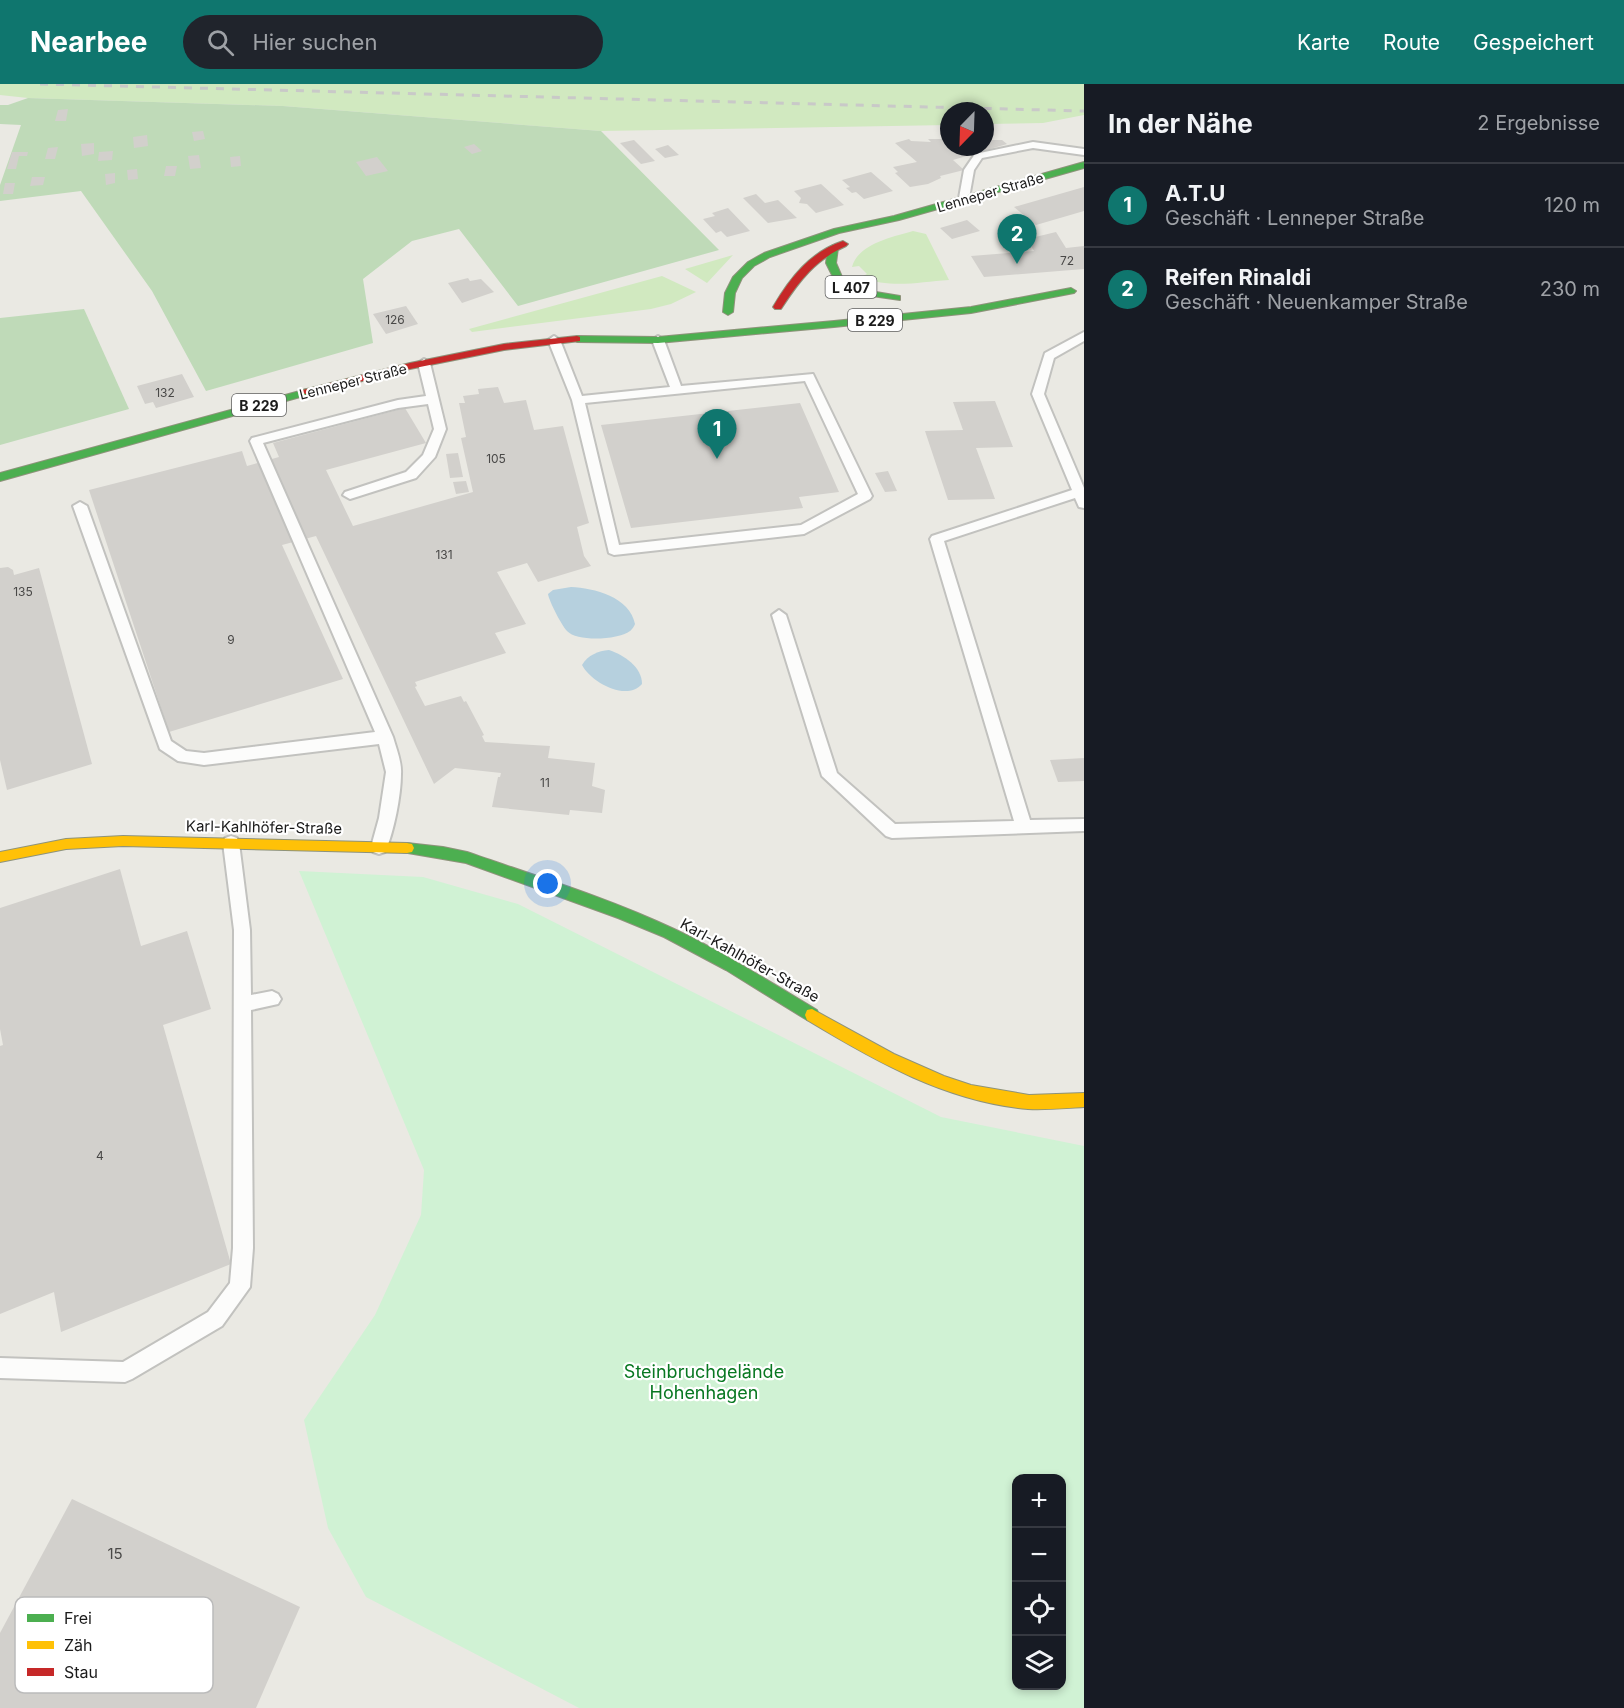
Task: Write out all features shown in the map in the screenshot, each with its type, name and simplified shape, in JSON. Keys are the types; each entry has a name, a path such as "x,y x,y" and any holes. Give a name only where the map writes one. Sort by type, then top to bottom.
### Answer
{"main road":[{"name":"Lenneper Straße","path":"0,477 286,398 424,363 554,340 658,340 733,333 728,312 731,288 747,267 758,259 807,239 865,222 896,218 1084,165"},
{"name":"Lenneper Straße","path":"779,330 779,308 803,267 822,252 875,232 896,218"},
{"name":"L 407","path":"833,248 831,263 838,279 868,293 903,298"},
{"name":"B 229","path":"983,293 1078,290"},
{"name":"B 229","path":"733,333 971,309 1078,290"},
{"name":"B 229","path":"856,302 903,298"},
{"name":"Lenneper Straße","path":"570,339 628,324"},
{"name":"Karl-Kahlhöfer-Straße","path":"0,857 66,844 123,841 409,848 452,853 604,907 683,939 877,1052 947,1085 1009,1101 1084,1100"}],"lane":[{"path":"964,198 970,167 973,160 979,156 1033,145 1084,152"},
{"path":"1024,827 937,539 1082,498 1038,394 1049,356 1084,336"},
{"path":"554,340 578,400 614,550 804,529 865,496 808,377 578,400"},
{"path":"658,340 677,390"},
{"path":"350,495 411,475 429,457 440,429 424,363"},
{"path":"379,847 387,818 394,772 385,737 256,441 398,404 433,399"},
{"path":"80,506 165,745 183,757 204,759 385,737"},
{"path":"779,615 830,776 892,831 1084,825"},
{"path":"0,1368 125,1372 215,1319 240,1287 243,1248 242,930 231,843"},
{"path":"242,1004 272,999"}],"green space":[{"path":"0,84 1084,84 1084,115 1043,123 994,124 994,102 940,102 940,125 601,131 283,106 28,98 0,95"},
{"path":"28,98 283,106 601,131 719,250 518,306 459,229 412,241 363,279 373,343 206,391 152,291 81,191 0,201 0,185 21,125 0,124 0,105 8,105"},
{"path":"913,231 926,234 949,280 905,284 883,283 861,277 867,274 859,266 852,267 855,259 868,247"},
{"path":"733,255 707,283 685,269"},
{"path":"662,276 696,292 671,304 651,309 472,332 469,329"},
{"path":"84,309 129,409 0,445 0,318"},
{"name":"Steinbruchgelände Hohenhagen","path":"299,871 423,877 518,904 941,1117 1084,1146 1084,1708 579,1708 366,1597 328,1528 304,1420 375,1315 421,1215 424,1170"}],"water":[{"path":"571,587 590,589 619,601 632,615 634,627 624,634 607,638 572,635 562,624 548,594 553,590"},
{"path":"609,650 636,667 642,684 627,691 618,690 609,688 593,678 582,665 590,656"}],"building":[{"path":"68,109 66,121 55,121 58,110"},
{"path":"203,131 205,139 194,141 192,132"},
{"path":"147,135 148,146 134,148 133,137"},
{"path":"909,139 931,142 928,139 940,139 940,156 966,156 953,160 964,170 940,176 941,178 928,184 910,187 895,173 898,172 893,167 917,162 895,143"},
{"path":"634,140 655,161 641,164 620,143"},
{"path":"994,140 1002,140 1007,144 994,148"},
{"path":"94,143 94,154 82,156 81,144"},
{"path":"474,144 482,151 472,154 464,147"},
{"path":"668,145 679,155 665,158 655,149"},
{"path":"58,147 55,159 45,159 48,148"},
{"path":"113,151 112,160 98,161 99,152"},
{"path":"12,152 28,152 27,156 19,156 16,169 7,169"},
{"path":"199,155 201,168 190,169 188,156"},
{"path":"240,156 241,166 231,167 230,157"},
{"path":"377,157 388,171 366,176 356,162"},
{"path":"166,166 177,166 175,176 164,176"},
{"path":"137,169 138,179 128,180 127,170"},
{"path":"871,172 893,191 864,199 856,192 852,193 846,188 850,187 842,180"},
{"path":"115,173 115,183 106,185 105,174"},
{"path":"32,177 45,177 43,185 30,186"},
{"path":"5,183 15,183 13,194 3,194"},
{"path":"821,184 844,205 816,213 807,204 799,203 801,198 794,191"},
{"path":"1084,187 1084,211 1036,225 1014,207"},
{"path":"756,194 765,203 778,200 797,218 768,223 743,198"},
{"path":"728,208 750,231 727,237 721,231 716,233 703,219 715,216 712,213"},
{"path":"967,220 980,231 952,239 940,228"},
{"path":"1056,232 1066,248 1084,246 1084,269 984,277 971,256 1034,251 1027,239"},
{"path":"468,278 470,281 481,279 494,292 462,303 448,283"},
{"path":"406,306 418,324 386,334 373,314"},
{"path":"182,374 194,397 156,408 153,402 145,404 137,386"},
{"path":"498,387 504,403 526,400 534,430 563,426 589,523 577,527 584,556 591,566 538,582 527,563 497,572 526,624 495,633 506,653 415,682 417,686 415,687 425,706 461,696 484,735 482,736 485,742 550,746 548,758 595,763 592,786 605,790 602,813 570,810 569,815 492,807 498,777 501,773 455,768 434,784 316,536 282,545 343,679 169,732 89,490 242,451 247,466 279,457 273,443 405,408 426,443 326,470 353,526 473,492 461,438 466,437 459,403 465,403 463,396 479,394 478,389"},
{"path":"995,401 1013,447 976,448 995,499 948,500 925,431 963,430 953,402"},
{"path":"800,403 839,492 799,497 803,508 631,528 601,425"},
{"path":"458,453 463,477 450,478 446,454"},
{"path":"888,471 897,491 885,492 875,473"},
{"path":"466,481 469,492 456,494 453,482"},
{"path":"8,567 13,570 14,575 39,568 92,764 7,790 0,760 0,568"},
{"path":"1084,758 1084,781 1058,782 1050,760"},
{"path":"120,869 141,946 187,931 211,1009 163,1025 231,1264 61,1332 54,1292 0,1314 0,1046 3,1045 0,1029 0,908"},
{"path":"72,1499 300,1607 256,1708 0,1708 0,1633 15,1605 15,1693 213,1693 213,1597 19,1597"}],"railway":[{"path":"40,84 1084,111"}],"traffic: fast":[{"path":"728,312 730,293 738,277 751,264 767,255 837,231 896,218 1084,165"},
{"path":"833,248 831,263 838,279 868,293 897,298"},
{"path":"577,339 658,340 834,324 971,310 1071,291"},
{"path":"0,477 307,392"},
{"path":"407,848 443,852 467,858 623,914 669,933 731,966 812,1015"}],"traffic: slow":[{"path":"0,857 66,844 123,841 407,848"},
{"path":"812,1015 889,1059 943,1083 971,1092 1029,1102 1084,1100"}],"traffic: jam":[{"path":"778,307 790,286 804,269 822,255 843,244"},
{"path":"307,392 410,366 504,347 577,339"}],"place":[{"name":"Reifen Rinaldi","path":"1017,264"},
{"name":"A.T.U","path":"717,459"}]}
